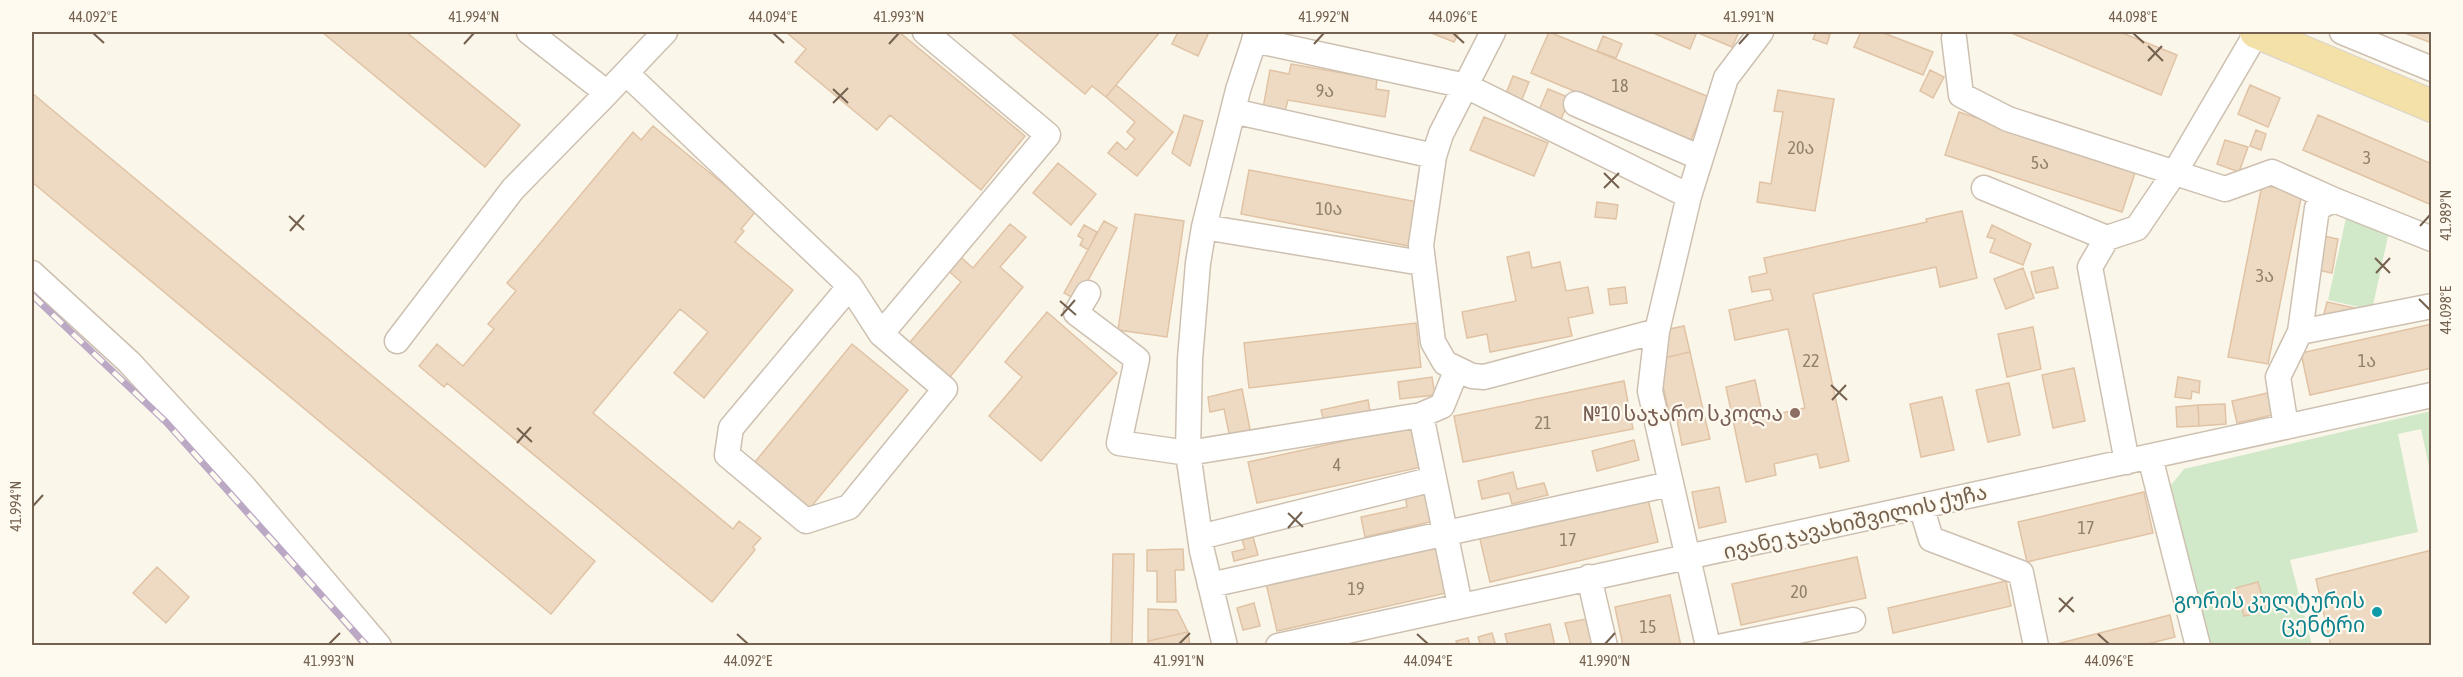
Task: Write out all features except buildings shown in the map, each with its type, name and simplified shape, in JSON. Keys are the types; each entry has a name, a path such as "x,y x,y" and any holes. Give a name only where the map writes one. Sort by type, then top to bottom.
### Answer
{"main road":[{"path":"2267,34 2432,106"}],"street":[{"path":"529,32 607,93"},
{"path":"397,341 513,189 665,32"},
{"path":"881,334 1048,135 925,32"},
{"path":"1493,32 1441,134 1434,156 1421,245 1433,342 1445,363 1472,376 1484,377 1657,332"},
{"path":"1708,645 1650,392 1657,332 1689,196 1726,78 1761,32"},
{"path":"1950,34 1961,95 2008,119 2225,189 2272,172 2334,200 2432,239"},
{"path":"1984,188 2107,238 2137,228 2267,34"},
{"path":"2348,71 2356,34 2432,69"},
{"path":"1225,645 1200,537 1188,453 1190,359 1198,263 1204,228 1233,111 1255,35 1466,86 1689,196"},
{"path":"626,73 850,286 881,334 945,389 849,507 806,521 727,455 731,428 850,286"},
{"path":"1576,104 1701,158"},
{"path":"1233,111 1434,156"},
{"path":"2286,427 2278,377 2300,332 2317,208 2334,200"},
{"path":"1204,228 1422,263"},
{"path":"2107,238 2090,267 2138,460 2198,645"},
{"path":"32,273 129,362 245,488 379,645"},
{"path":"1088,293 1076,313 1137,359 1119,443 1188,453 1421,415 1442,406 1457,369"},
{"path":"2300,332 2432,306"},
{"name":"ივანე ჯავახიშვილის ქუჩა","path":"1278,645 2432,395"},
{"path":"1421,415 1460,605"},
{"path":"1200,537 1434,479"},
{"path":"1210,585 1670,484"},
{"path":"1921,506 1931,539 2021,573 2036,645"},
{"path":"1589,577 1605,645"},
{"path":"1723,645 1853,620"}],"green space":[{"path":"2346,218 2390,227 2372,310 2328,300"},
{"path":"2431,411 2431,476 2421,429 2398,434 2418,532 2290,560 2312,645 2210,645 2171,485 2184,469"}],"railway":[{"path":"32,295 166,422 367,646"}],"place":[{"name":"№10 საჯარო სკოლა","path":"1795,413"},
{"name":"გორის კულტურის ცენტრი","path":"2377,612"}]}
